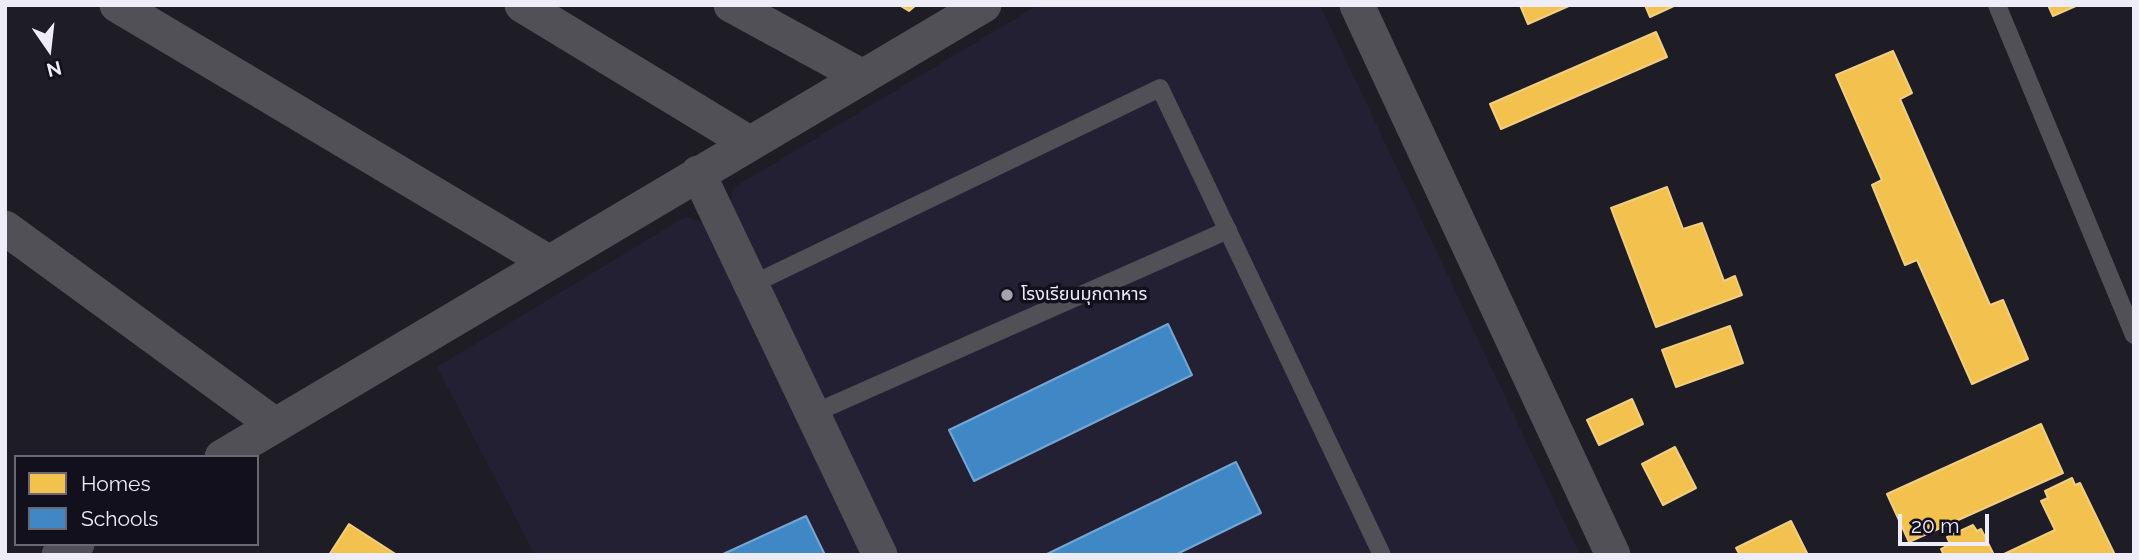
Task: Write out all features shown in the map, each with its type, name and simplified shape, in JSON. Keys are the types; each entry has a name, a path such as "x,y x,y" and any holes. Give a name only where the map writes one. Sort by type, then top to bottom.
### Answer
{"street":[{"path":"117,5 548,262"},
{"path":"522,5 750,143"},
{"path":"731,5 863,77"},
{"path":"225,455 984,5"},
{"path":"1357,5 1614,555"},
{"path":"698,173 880,555"},
{"path":"5,228 275,425"}],"lane":[{"path":"1997,5 2134,335"},
{"path":"751,285 1160,88 1382,555"},
{"path":"812,414 1228,230"}],"shaded area":[{"name":"โรงเรียนมุกดาหาร","path":"1038,5 1320,5 1580,555 535,555 437,367 685,217 708,223 729,211 733,188"}],"building: Homes":[{"path":"899,5 916,5 909,11"},
{"path":"1520,5 1571,5 1528,24"},
{"path":"1645,5 1676,5 1650,17"},
{"path":"2048,5 2078,5 2053,16"},
{"path":"1656,32 1667,57 1501,129 1490,104"},
{"path":"1893,51 1912,93 1900,99 1990,305 2003,300 2028,359 1972,384 1917,260 1905,265 1872,185 1882,180 1836,75"},
{"path":"1667,187 1683,229 1702,223 1724,281 1735,276 1742,295 1656,327 1611,208"},
{"path":"1730,326 1743,363 1676,387 1662,350"},
{"path":"1632,399 1643,424 1599,445 1587,420"},
{"path":"2041,424 2063,473 1909,542 1887,494"},
{"path":"1675,447 1696,488 1663,505 1642,464"},
{"path":"2072,478 2075,485 2080,483 2115,555 2002,555 2055,530 2041,501 2048,498 2045,491"},
{"path":"1791,521 1808,555 1740,555 1736,548"},
{"path":"349,524 397,555 329,555"},
{"path":"1973,525 1977,531 1981,529 1994,555 1944,555 1941,549 1950,544 1947,537"}],"building: Schools":[{"path":"1168,324 1192,375 974,481 949,430"},
{"path":"1236,462 1261,513 1175,555 1045,555"},
{"path":"806,516 825,555 721,555"}],"place":[{"name":"โรงเรียนมุกดาหาร","path":"1007,295"}]}
